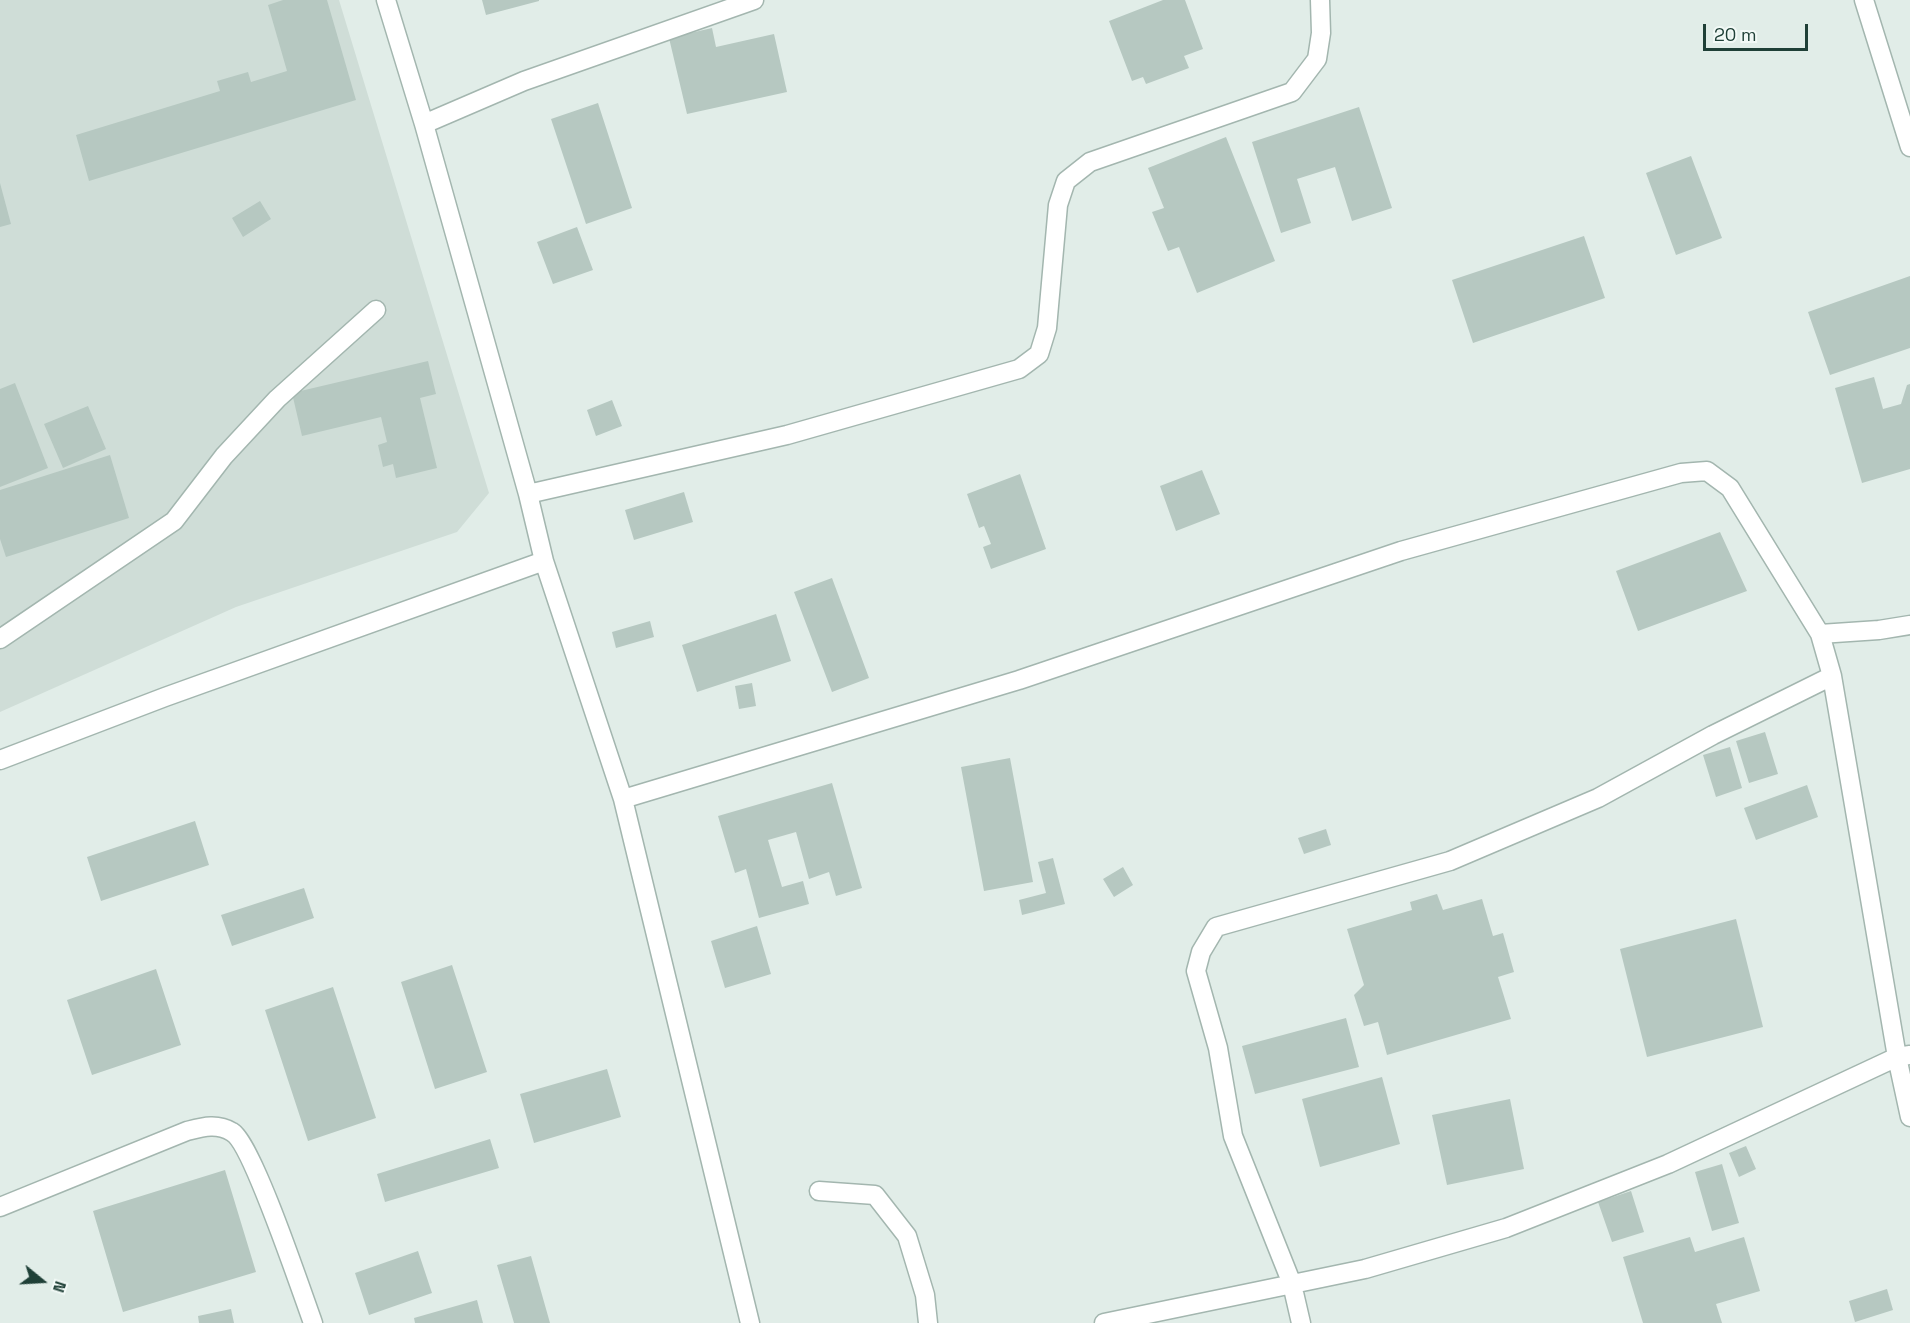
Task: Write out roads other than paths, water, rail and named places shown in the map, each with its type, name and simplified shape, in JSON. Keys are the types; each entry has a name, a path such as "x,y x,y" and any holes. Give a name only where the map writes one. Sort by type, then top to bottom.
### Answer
{"street":[{"path":"386,0 424,124 528,494 544,561 623,799 750,1323"},
{"path":"424,124 524,81 754,0"},
{"path":"528,494 787,435 1019,369 1039,354 1047,328 1058,205 1066,180 1090,162 1292,92 1317,59 1321,33 1320,0"},
{"path":"1864,0 1910,147"},
{"path":"0,639 174,521 224,456 277,399 376,310"},
{"path":"623,799 1019,680 1401,551 1681,473 1707,471 1731,488 1820,634 1832,676 1903,1056 1910,1117"},
{"path":"0,760 165,697 544,561"},
{"path":"1820,634 1879,630 1910,625"},
{"path":"1301,1323 1292,1284 1233,1136 1218,1048 1196,971 1201,952 1216,927 1450,861 1598,798 1713,735 1832,676"},
{"path":"1104,1323 1365,1269 1506,1228 1668,1164 1903,1056"},
{"path":"0,1207 187,1131 212,1125 234,1132 253,1162 313,1323"},
{"path":"819,1191 875,1195 907,1236 924,1295 928,1323"}]}
